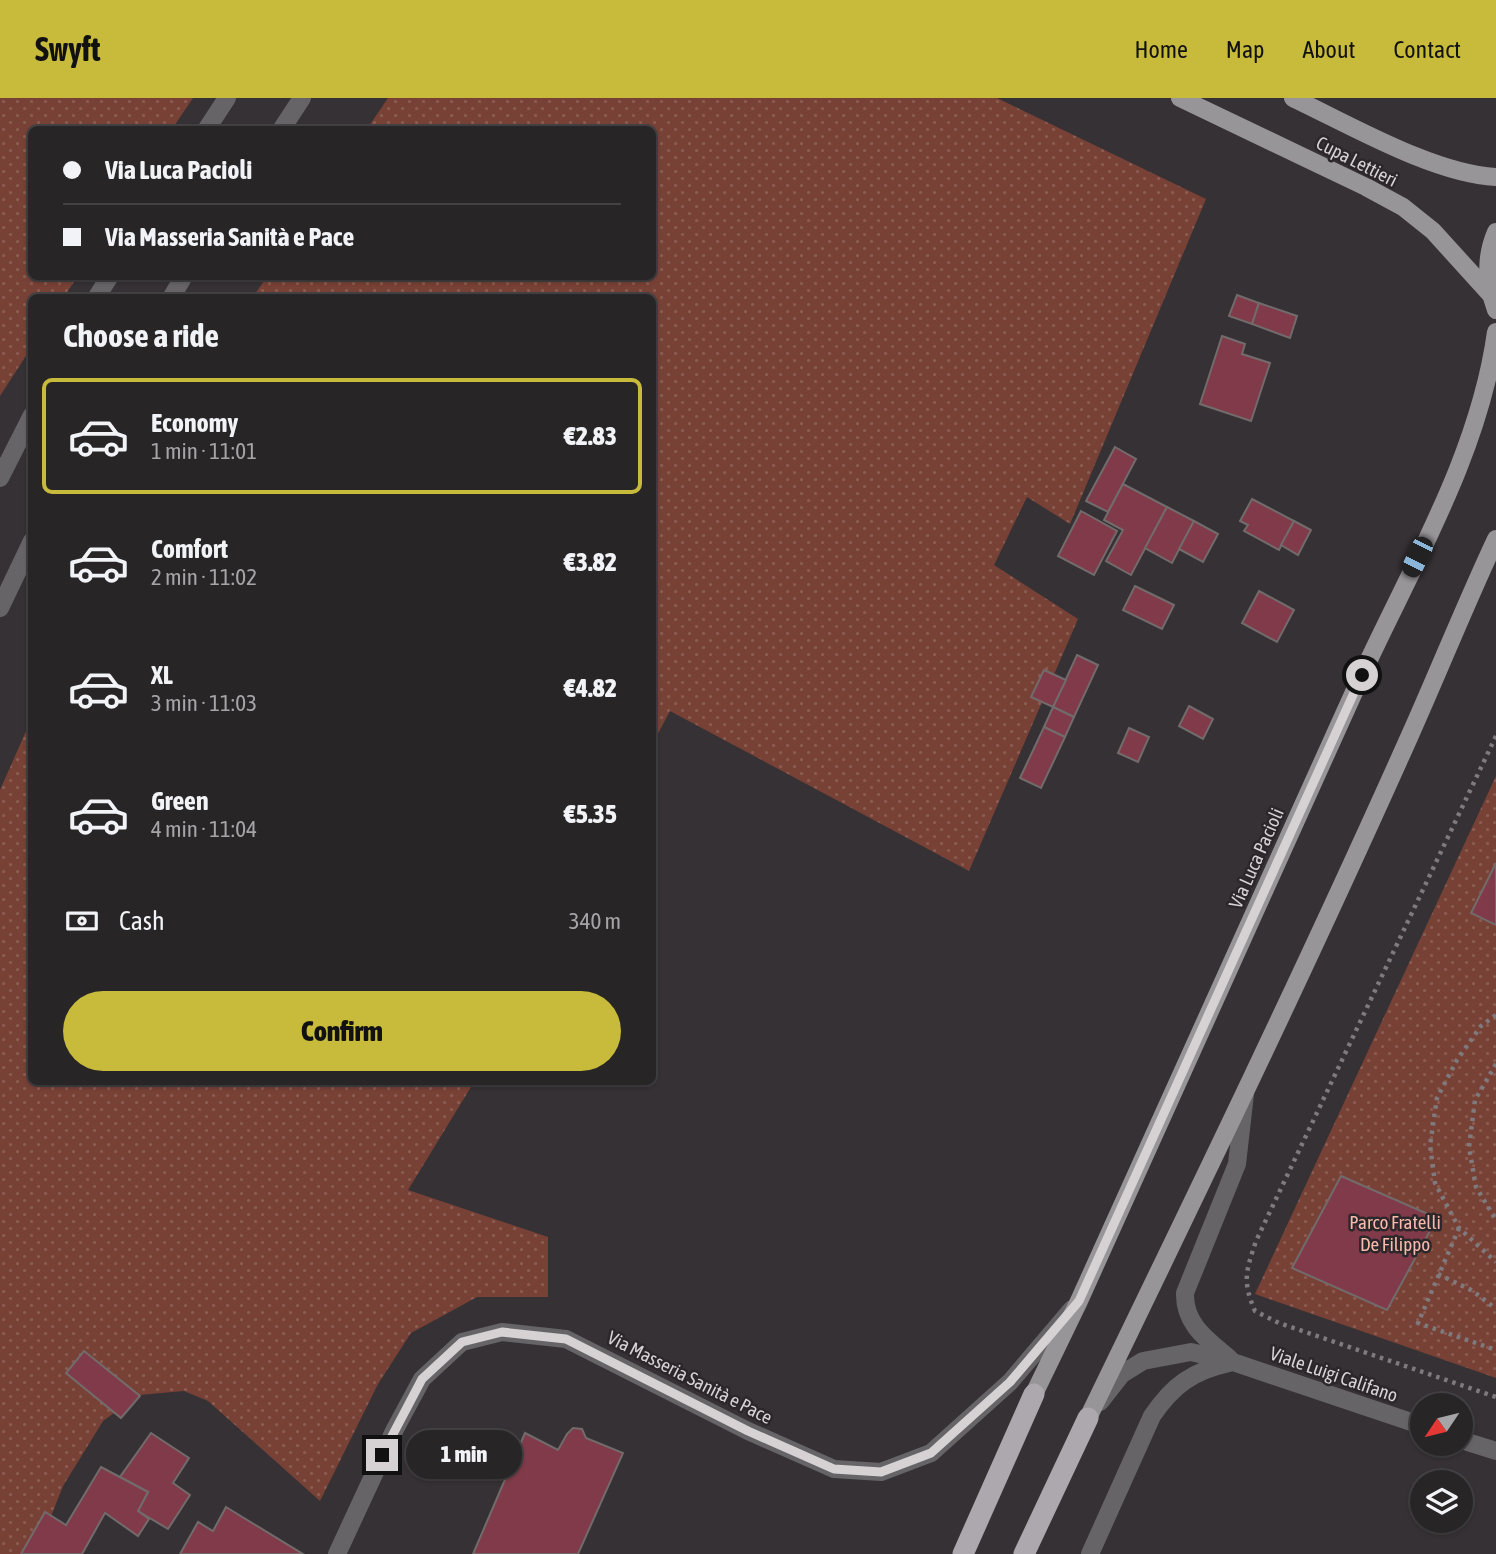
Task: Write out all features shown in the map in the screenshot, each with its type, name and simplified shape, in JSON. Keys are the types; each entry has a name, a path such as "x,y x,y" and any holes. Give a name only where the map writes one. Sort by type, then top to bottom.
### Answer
{"highway":[{"path":"963,1554 1034,1394"},
{"path":"1024,1554 1088,1418"}],"main road":[{"name":"Cupa Lettieri","path":"1180,98 1403,207 1433,231 1494,302"},
{"name":"Cupa Lettieri","path":"1293,98 1401,150 1474,176 1496,177"},
{"path":"1494,302 1488,268 1496,232"},
{"name":"Via Luca Pacioli","path":"1034,1394 1451,487 1478,410 1493,358 1496,332"},
{"path":"1088,1418 1245,1094 1496,539"}],"street":[{"path":"209,126 227,98"},
{"path":"284,126 302,98"},
{"path":"0,478 28,423"},
{"path":"0,608 28,549"},
{"name":"Viale Luigi Califano","path":"1233,1362 1194,1327 1185,1307 1185,1293 1237,1164 1245,1094"},
{"name":"Via Masseria Sanità e Pace","path":"337,1554 394,1431 422,1379 462,1342 502,1332 566,1339 748,1431 834,1469 881,1472 931,1453 1010,1382 1079,1301"},
{"name":"Viale Luigi Califano","path":"1088,1418 1122,1374 1143,1361 1191,1352 1233,1362 1410,1422"},
{"path":"1090,1554 1152,1416 1187,1378 1207,1367 1233,1362"},
{"path":"1474,1444 1496,1451"}],"path":[{"path":"1496,736 1256,1241 1248,1265 1246,1289 1255,1311 1279,1323 1496,1397"},
{"path":"1496,1015 1481,1026 1457,1060 1437,1098 1430,1145 1435,1182 1459,1228 1496,1262"},
{"path":"1496,1064 1475,1100 1469,1147 1476,1187 1496,1220"},
{"path":"1459,1228 1418,1323 1496,1350"},
{"path":"1438,1274 1474,1291 1496,1309"}],"green space":[{"path":"0,98 193,98 174,126 28,126 28,280 75,280 66,294 28,294 28,353 0,396"},
{"path":"388,98 997,98 1206,199 1070,524 1027,497 994,565 1078,619 969,871 670,711 656,737 656,294 255,294 265,280 656,280 656,126 369,126"},
{"path":"28,727 28,1085 472,1085 408,1190 548,1237 548,1297 477,1297 411,1333 378,1384 320,1501 208,1401 184,1391 139,1395 103,1421 63,1486 36,1554 0,1554 0,790"},
{"name":"Parco Fratelli De Filippo","path":"1496,776 1496,1378 1255,1294"}],"building":[{"path":"1237,295 1259,303 1252,324 1229,316"},
{"path":"1259,303 1297,316 1290,338 1252,324"},
{"path":"1222,336 1245,344 1242,354 1270,363 1251,421 1200,404"},
{"path":"1115,447 1136,459 1108,512 1086,501"},
{"path":"1123,484 1167,507 1131,575 1106,561 1123,530 1104,520"},
{"path":"1252,499 1294,521 1279,550 1244,531 1248,525 1240,521"},
{"path":"1167,507 1194,521 1172,563 1145,548"},
{"path":"1081,511 1117,531 1094,575 1058,556"},
{"path":"1194,521 1218,534 1203,562 1179,549"},
{"path":"1294,521 1311,530 1298,555 1281,545"},
{"path":"1135,586 1174,605 1162,629 1123,610"},
{"path":"1259,591 1294,610 1277,642 1242,623"},
{"path":"1077,655 1098,665 1074,717 1053,707"},
{"path":"1044,670 1066,680 1053,707 1031,697"},
{"path":"1189,706 1213,719 1203,739 1179,726"},
{"path":"1053,707 1074,717 1065,737 1044,727"},
{"path":"1044,727 1065,737 1041,788 1020,778"},
{"path":"1129,728 1149,737 1138,762 1118,753"},
{"path":"1496,863 1496,925 1471,913"},
{"path":"1341,1176 1437,1218 1387,1310 1292,1268"},
{"path":"84,1351 140,1396 121,1418 66,1373"},
{"path":"573,1428 582,1429 586,1438 623,1453 578,1554 473,1554 525,1433 558,1450"},
{"path":"151,1433 189,1458 173,1483 190,1495 168,1529 138,1511 148,1492 120,1477"},
{"path":"101,1467 148,1492 138,1511 149,1519 138,1536 105,1513 82,1554 21,1554 45,1512 66,1525"},
{"path":"226,1507 303,1554 180,1554 198,1522 213,1531"}],"route":[{"path":"382,1455 422,1379 462,1342 502,1332 566,1339 748,1431 834,1469 881,1472 931,1453 1010,1382 1079,1301 1362,675"}]}
